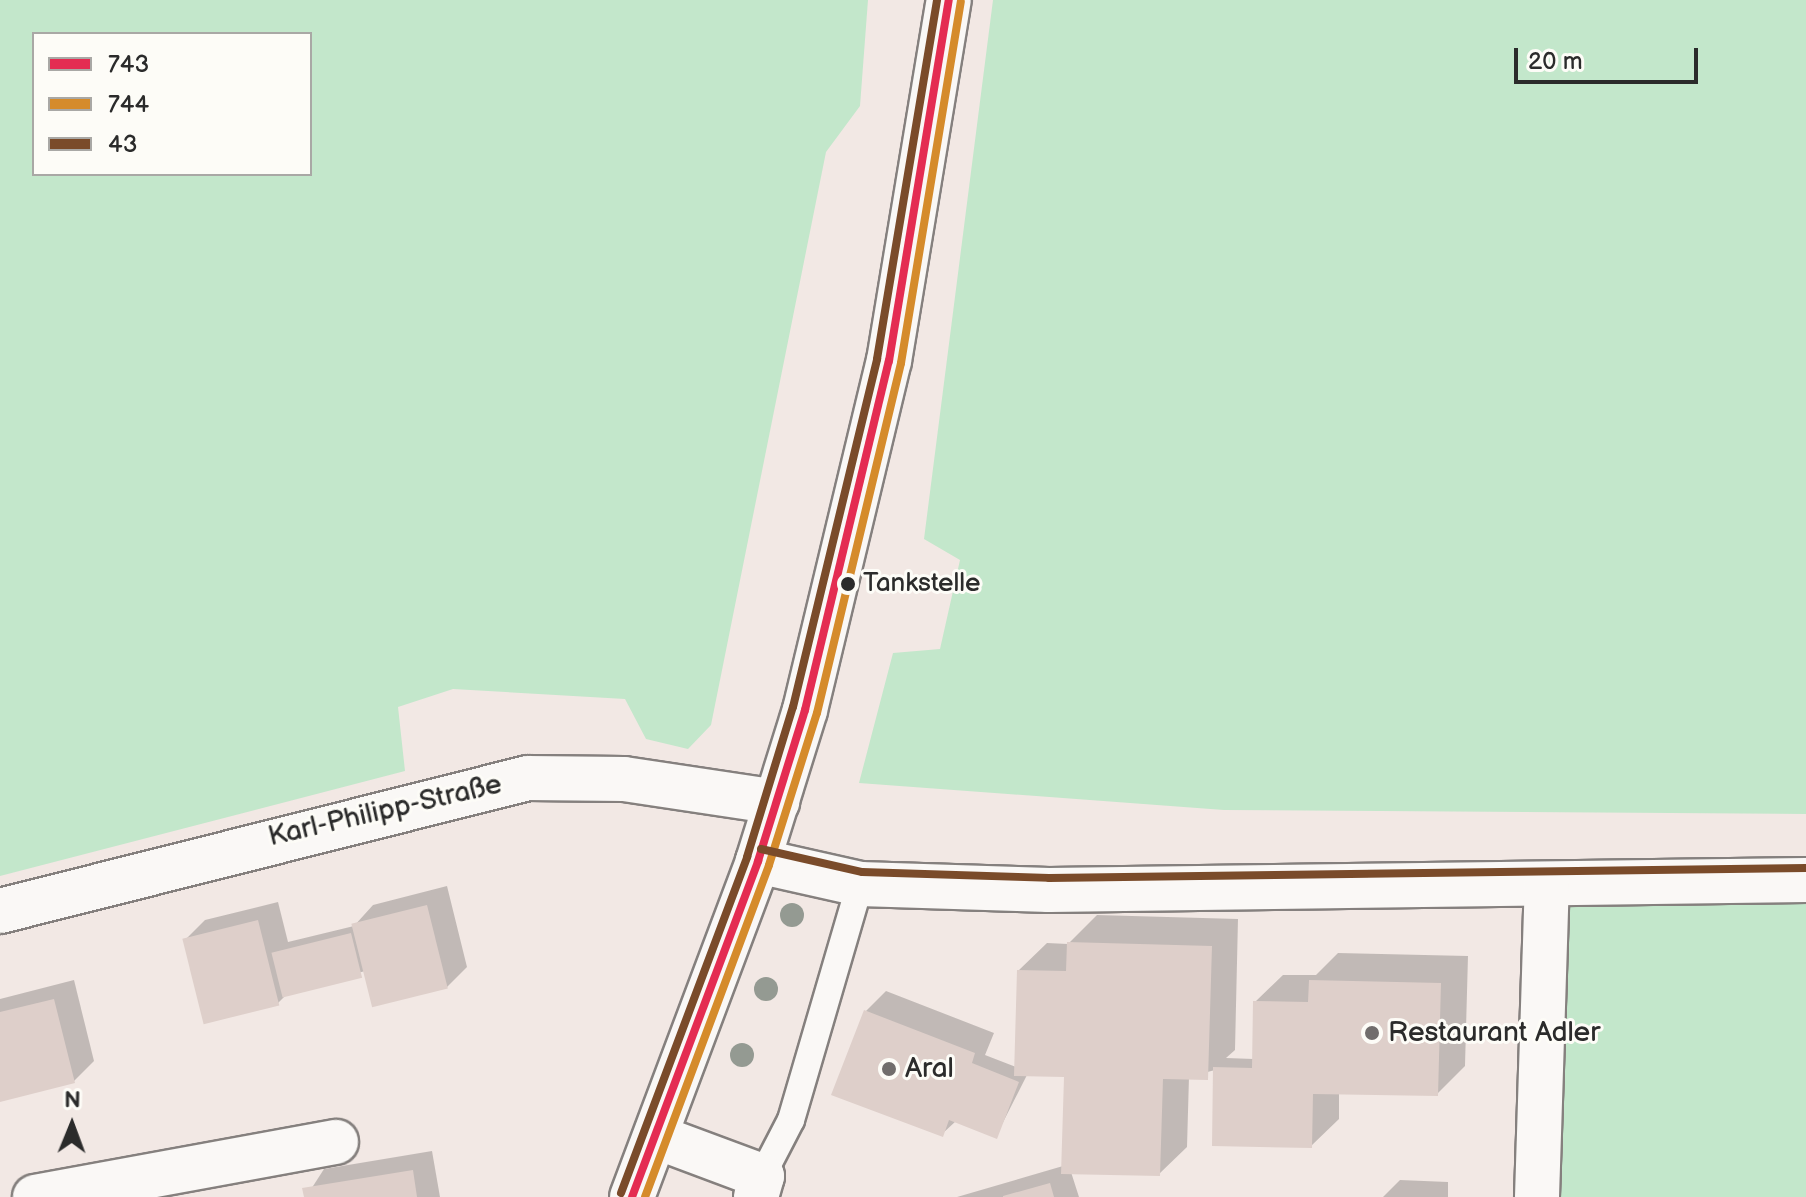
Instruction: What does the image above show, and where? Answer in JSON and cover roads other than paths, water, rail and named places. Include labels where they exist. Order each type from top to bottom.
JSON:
[{"type":"street","points":[[632,1197],[657,1137],[777,802],[889,361],[932,138],[949,0]]},
{"type":"street","name":"Karl-Philipp-Straße","points":[[0,911],[528,778],[624,779],[777,802]]},
{"type":"street","points":[[758,861],[860,884],[1049,890],[1806,880]]},
{"type":"street","points":[[1537,1197],[1547,884]]},
{"type":"street","points":[[657,1137],[759,1186]]},
{"type":"street","points":[[35,1197],[336,1142]]},
{"type":"lane","points":[[759,1186],[791,1120],[860,884]]},
{"type":"place","name":"Tankstelle","points":[[848,584]]},
{"type":"place","name":"Restaurant Adler","points":[[1372,1033]]},
{"type":"place","name":"Aral","points":[[889,1069]]}]
